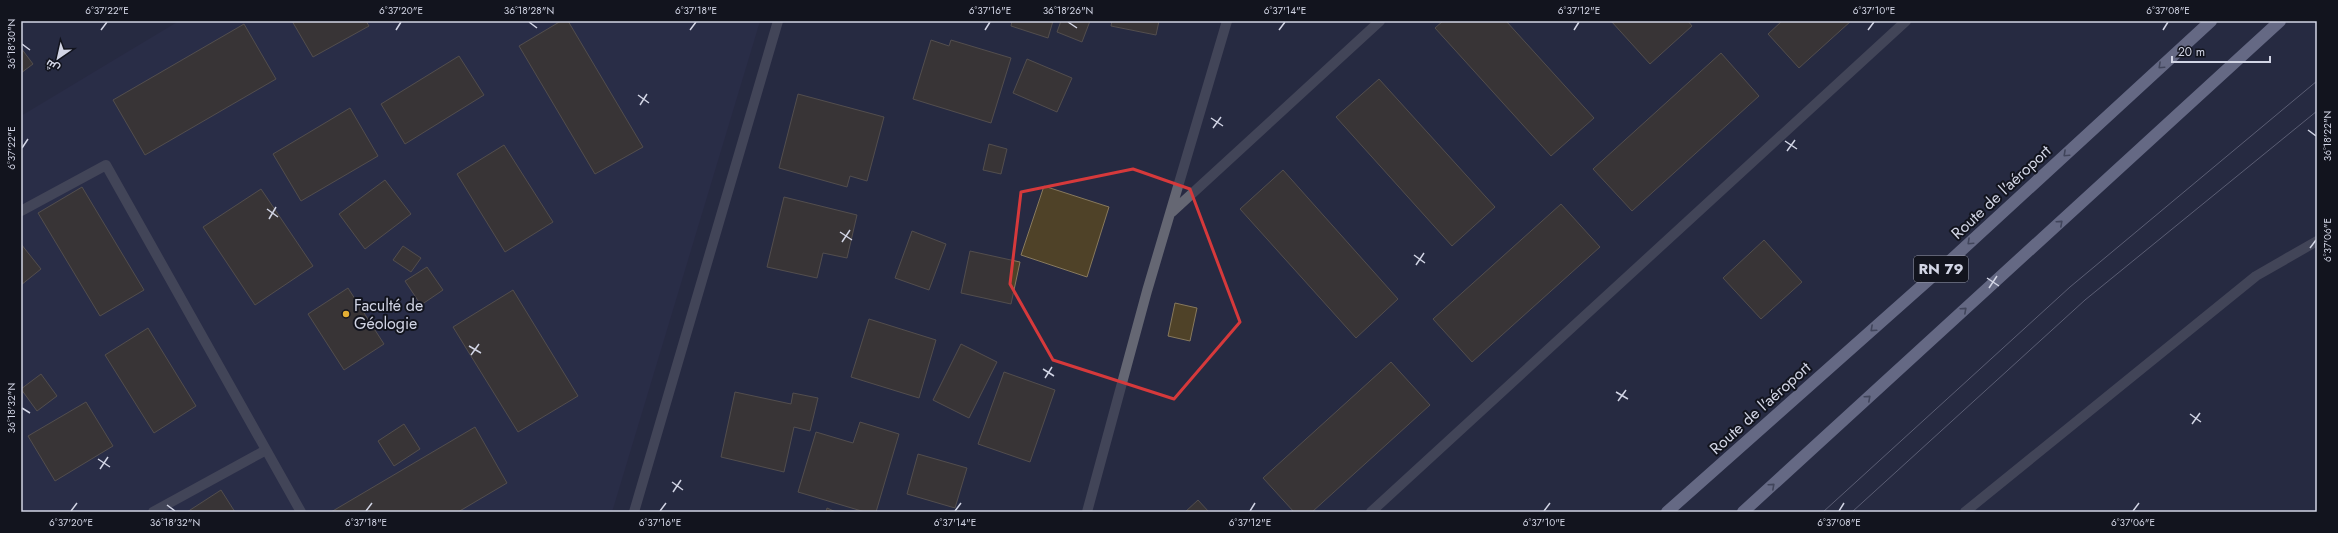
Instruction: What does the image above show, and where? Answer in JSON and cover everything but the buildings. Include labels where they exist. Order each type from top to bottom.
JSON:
[{"type":"highway","name":"Route de l'aéroport","points":[[1667,512],[1952,259],[2211,21]]},
{"type":"highway","name":"RN 79","points":[[1743,512],[2280,21]]},
{"type":"street","points":[[634,512],[778,21]]},
{"type":"street","points":[[1087,512],[1171,212],[1227,21]]},
{"type":"street","points":[[1171,212],[1380,21]]},
{"type":"street","points":[[1371,512],[1906,21]]},
{"type":"street","points":[[21,211],[106,165],[302,512]]},
{"type":"street","points":[[1965,512],[2256,276],[2317,241]]},
{"type":"street","points":[[153,512],[266,450]]},
{"type":"highlighted area","points":[[1133,169],[1190,189],[1240,322],[1174,399],[1053,360],[1010,284],[1021,192]]},
{"type":"shaded area","name":"Faculté de Géologie","points":[[179,21],[760,21],[612,512],[21,512],[21,116]]},
{"type":"tram line","points":[[1823,512],[2070,287],[2317,81]]},
{"type":"tram line","points":[[1852,512],[2085,300],[2317,111]]},
{"type":"place","name":"Faculté de Géologie","points":[[346,314]]}]
